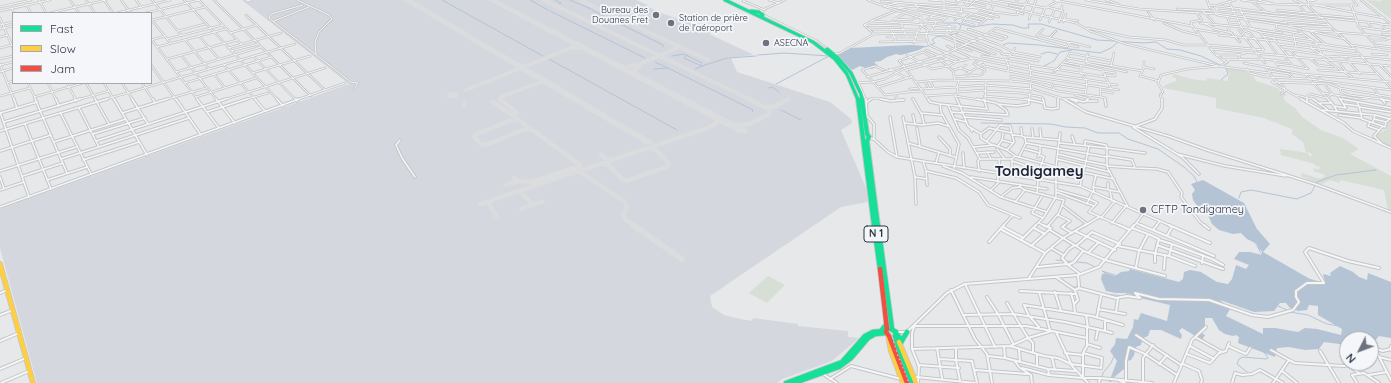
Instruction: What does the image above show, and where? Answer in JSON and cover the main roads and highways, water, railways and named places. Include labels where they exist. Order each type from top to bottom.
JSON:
[{"type":"main road","name":"N 1","points":[[725,0],[742,8],[758,13],[801,33],[825,48],[845,66],[858,84],[867,134],[869,137],[867,141],[892,329]]},
{"type":"main road","name":"N 1","points":[[758,13],[810,40],[828,53],[842,66],[852,82],[857,94],[887,324],[887,335]]},
{"type":"main road","points":[[863,137],[869,137]]},
{"type":"main road","points":[[0,264],[1,274],[13,310],[32,383]]},
{"type":"main road","points":[[881,331],[887,324]]},
{"type":"main road","points":[[887,335],[892,329],[896,334],[917,383]]},
{"type":"main road","points":[[794,383],[842,362],[865,336],[872,332],[881,331],[887,335],[907,383]]},
{"type":"main road","points":[[900,344],[907,332]]},
{"type":"main road","points":[[786,383],[839,367],[848,361],[865,341],[874,334],[896,334]]},
{"type":"main road","points":[[896,334],[900,353],[912,383]]},
{"type":"main road","points":[[887,335],[902,381]]},
{"type":"water","points":[[911,45],[926,46],[919,50],[901,55],[896,54],[881,61],[874,62],[878,66],[872,69],[860,66],[852,70],[835,54],[850,48]]},
{"type":"water","points":[[1203,180],[1244,203],[1257,229],[1270,244],[1263,252],[1310,279],[1325,283],[1323,274],[1331,276],[1330,273],[1340,266],[1367,280],[1368,273],[1391,282],[1391,338],[1379,336],[1379,331],[1342,331],[1342,329],[1318,315],[1318,306],[1309,305],[1307,310],[1298,311],[1290,308],[1286,303],[1280,303],[1274,311],[1254,312],[1220,300],[1230,309],[1226,316],[1263,334],[1263,328],[1275,328],[1298,332],[1305,328],[1317,329],[1339,334],[1339,344],[1324,342],[1319,349],[1305,350],[1289,347],[1277,348],[1275,357],[1238,343],[1239,337],[1236,335],[1233,336],[1225,334],[1219,330],[1212,318],[1205,318],[1205,325],[1200,332],[1205,335],[1202,340],[1182,328],[1179,331],[1182,335],[1181,339],[1161,330],[1150,330],[1148,336],[1143,338],[1141,345],[1136,347],[1134,355],[1131,360],[1127,361],[1124,369],[1112,379],[1111,382],[1109,382],[1117,361],[1110,351],[1115,344],[1116,338],[1127,339],[1133,327],[1134,319],[1138,320],[1141,313],[1167,321],[1170,305],[1140,298],[1127,293],[1106,291],[1101,279],[1102,274],[1106,273],[1115,276],[1121,272],[1129,271],[1130,269],[1179,282],[1183,279],[1184,272],[1190,270],[1201,272],[1217,282],[1228,284],[1232,279],[1236,265],[1246,269],[1249,265],[1234,259],[1239,252],[1250,252],[1262,255],[1262,251],[1259,249],[1257,244],[1247,239],[1241,233],[1233,234],[1219,230],[1212,224],[1207,213],[1198,207],[1193,200],[1192,194],[1195,190],[1191,184]]},
{"type":"waterway","points":[[442,0],[543,56]]},
{"type":"waterway","points":[[530,0],[548,10]]},
{"type":"waterway","points":[[555,0],[561,3],[559,4]]},
{"type":"waterway","points":[[570,0],[591,9]]},
{"type":"waterway","points":[[592,10],[663,45],[663,47]]},
{"type":"waterway","points":[[550,11],[645,58]]},
{"type":"waterway","points":[[943,23],[957,23],[973,27],[992,24],[1013,25],[1022,28],[1029,28],[1028,24],[1041,24],[1097,40],[1144,43],[1156,42],[1167,49],[1180,50],[1201,56],[1226,68],[1228,74],[1221,80]]},
{"type":"waterway","points":[[949,35],[958,33],[961,26],[959,24]]},
{"type":"waterway","points":[[925,47],[935,43],[932,40],[936,37],[946,35]]},
{"type":"waterway","points":[[1003,45],[1008,43],[1039,45],[1100,53],[1111,48],[1118,42]]},
{"type":"waterway","points":[[1044,66],[1054,61],[1060,52],[1072,50]]},
{"type":"waterway","points":[[1041,54],[1048,52],[1057,54]]},
{"type":"waterway","points":[[758,55],[784,53],[829,56],[776,84]]},
{"type":"waterway","points":[[672,56],[684,54],[687,55]]},
{"type":"waterway","points":[[687,55],[702,63]]},
{"type":"waterway","points":[[687,55],[684,58],[702,66]]},
{"type":"waterway","points":[[729,58],[756,56]]},
{"type":"waterway","points":[[702,66],[727,58]]},
{"type":"waterway","points":[[549,59],[677,130]]},
{"type":"waterway","points":[[655,62],[668,68]]},
{"type":"waterway","points":[[695,69],[702,66]]},
{"type":"waterway","points":[[654,69],[668,68]]},
{"type":"waterway","points":[[668,68],[753,110],[752,112]]},
{"type":"waterway","points":[[769,88],[772,87],[779,92]]},
{"type":"waterway","points":[[781,110],[801,120]]},
{"type":"waterway","points":[[981,123],[1051,124],[1066,127],[1085,128],[1098,133],[1119,133],[1128,139],[1158,149],[1184,167],[1194,176],[1197,182]]},
{"type":"waterway","points":[[1239,198],[1241,192],[1251,190],[1297,199],[1311,193],[1317,182],[1336,175],[1376,170]]},
{"type":"waterway","points":[[1255,242],[1262,255]]},
{"type":"waterway","points":[[1056,260],[1087,263],[1095,267]]},
{"type":"waterway","points":[[1106,273],[1102,271],[1118,276]]},
{"type":"waterway","points":[[1073,287],[1078,287]]},
{"type":"waterway","points":[[1104,294],[1124,296],[1128,293]]},
{"type":"waterway","points":[[1278,306],[1287,310]]},
{"type":"waterway","points":[[1290,312],[1308,315],[1327,324],[1339,326]]},
{"type":"waterway","points":[[1247,372],[1237,364],[1239,359],[1243,357],[1266,359],[1268,358],[1264,352]]},
{"type":"waterway","points":[[1100,383],[1103,373],[1111,363],[1114,356]]},
{"type":"railway","points":[[891,333],[898,356],[909,383]]},
{"type":"place","name":"Bureau des Douanes Fret","points":[[656,15]]},
{"type":"place","name":"Station de prière de l'aéroport","points":[[671,23]]},
{"type":"place","name":"ASECNA","points":[[766,43]]},
{"type":"place","name":"CFTP Tondigamey","points":[[1143,210]]},
{"type":"district","name":"Tondigamey","points":[[1039,171]]}]
